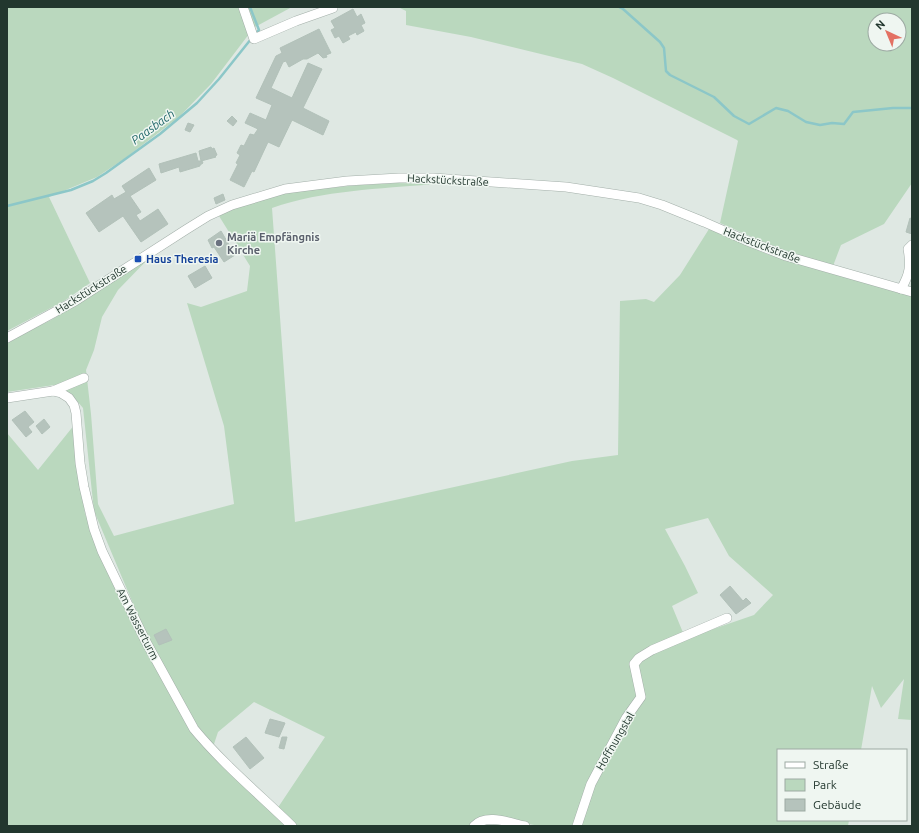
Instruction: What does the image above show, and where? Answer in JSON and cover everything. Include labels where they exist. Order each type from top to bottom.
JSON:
[{"type":"street","points":[[243,7],[254,39],[296,21],[333,8]]},
{"type":"street","name":"Hackstückstraße","points":[[7,338],[75,301],[187,228],[232,205],[285,189],[347,181],[399,178],[433,178],[566,187],[639,198],[662,205],[786,256],[912,292]]},
{"type":"street","points":[[901,289],[908,278],[910,260],[908,248],[912,245]]},
{"type":"street","points":[[7,398],[53,391],[84,378]]},
{"type":"street","name":"Am Wasserturm","points":[[53,391],[65,396],[74,405],[80,463],[90,519],[102,551],[145,640],[194,729],[238,775],[292,826]]},
{"type":"street","name":"Hoffnungstal","points":[[577,826],[591,784],[626,718],[641,697],[634,664],[639,658],[652,650],[727,618]]},
{"type":"street","points":[[474,826],[478,821],[490,819],[525,826]]},
{"type":"green space","points":[[7,7],[246,7],[249,34],[211,84],[179,117],[124,159],[97,177],[49,197],[90,283],[64,301],[7,331]]},
{"type":"green space","points":[[246,7],[292,7],[253,28]]},
{"type":"green space","points":[[398,7],[912,7],[912,183],[884,224],[841,245],[833,266],[777,248],[720,223],[737,140],[582,64],[471,37],[406,25],[406,11]]},
{"type":"green space","points":[[397,183],[434,184],[352,191],[312,197],[272,208],[295,522],[572,461],[618,455],[620,301],[646,299],[654,302],[680,275],[709,229],[767,254],[829,273],[912,295],[912,720],[898,719],[904,679],[881,708],[872,686],[861,749],[777,749],[777,821],[849,821],[848,826],[580,826],[593,784],[627,719],[643,698],[636,666],[640,661],[693,636],[754,615],[773,595],[729,556],[708,518],[665,529],[698,593],[672,606],[684,635],[639,655],[631,663],[640,697],[625,715],[613,735],[589,783],[580,815],[574,826],[540,826],[487,817],[478,820],[472,826],[295,826],[277,809],[325,737],[254,702],[218,732],[213,747],[194,723],[145,632],[94,511],[83,408],[72,395],[54,385],[7,392],[7,342],[51,320],[83,301],[150,257],[118,290],[102,317],[94,350],[86,370],[98,504],[114,536],[234,504],[224,426],[187,303],[201,307],[247,291],[250,266],[219,216],[233,208],[253,200],[287,192]]},
{"type":"green space","points":[[75,424],[85,514],[130,620],[186,724],[286,826],[7,826],[7,433],[38,470]]},
{"type":"building","points":[[353,9],[357,17],[361,14],[365,23],[361,25],[364,31],[357,35],[356,32],[348,36],[350,39],[343,43],[339,36],[335,38],[331,30],[335,28],[331,21]]},
{"type":"building","points":[[319,29],[331,53],[326,55],[327,57],[323,58],[318,53],[289,67],[286,61],[283,62],[271,88],[292,98],[308,63],[322,69],[303,108],[329,121],[323,135],[292,120],[279,147],[268,142],[254,172],[252,171],[244,187],[230,180],[238,164],[236,163],[240,155],[237,153],[241,145],[244,146],[250,134],[254,135],[258,129],[245,123],[250,113],[266,120],[272,105],[256,98],[276,56],[282,53],[280,48]]},
{"type":"building","points":[[232,116],[237,121],[233,126],[227,121]]},
{"type":"building","points":[[188,123],[194,125],[190,132],[185,130]]},
{"type":"building","points":[[211,147],[212,149],[214,148],[217,155],[215,156],[216,157],[201,161],[199,151]]},
{"type":"building","points":[[196,153],[198,161],[202,161],[203,163],[200,166],[180,172],[179,167],[161,173],[159,164]]},
{"type":"building","points":[[149,168],[156,180],[130,196],[141,212],[136,215],[140,221],[158,209],[168,224],[141,242],[123,216],[99,232],[86,213],[112,195],[114,199],[126,192],[122,186]]},
{"type":"building","points":[[223,194],[225,200],[216,204],[214,198]]},
{"type":"building","points":[[910,218],[912,219],[912,234],[906,232]]},
{"type":"building","name":"Mariä Empfängnis Kirche","points":[[221,231],[235,255],[224,262],[214,247],[212,248],[208,240]]},
{"type":"building","points":[[205,266],[212,278],[195,288],[188,276]]},
{"type":"building","points":[[25,411],[34,422],[28,427],[32,432],[26,437],[12,420]]},
{"type":"building","points":[[44,419],[50,427],[42,434],[36,426]]},
{"type":"building","points":[[730,586],[743,601],[746,598],[751,603],[736,614],[720,595]]},
{"type":"building","points":[[166,629],[172,640],[159,645],[154,635]]},
{"type":"building","points":[[270,719],[285,723],[279,737],[265,733]]},
{"type":"building","points":[[246,737],[264,758],[250,769],[233,747]]},
{"type":"building","points":[[282,737],[287,737],[284,749],[279,748]]},
{"type":"waterway","name":"Paasbach","points":[[250,7],[259,30],[254,35]]},
{"type":"waterway","name":"Paasbach","points":[[619,7],[660,42],[664,48],[666,71],[670,75],[714,97],[734,116],[749,124],[776,108],[788,111],[806,122],[820,125],[832,123],[844,124],[853,112],[893,108],[912,108]]},
{"type":"waterway","name":"Paasbach","points":[[7,206],[71,190],[93,181],[106,173],[160,134],[197,103],[219,79],[251,39]]},
{"type":"place","name":"Mariä Empfängnis Kirche","points":[[219,243]]},
{"type":"place","name":"Haus Theresia","points":[[138,259]]}]
